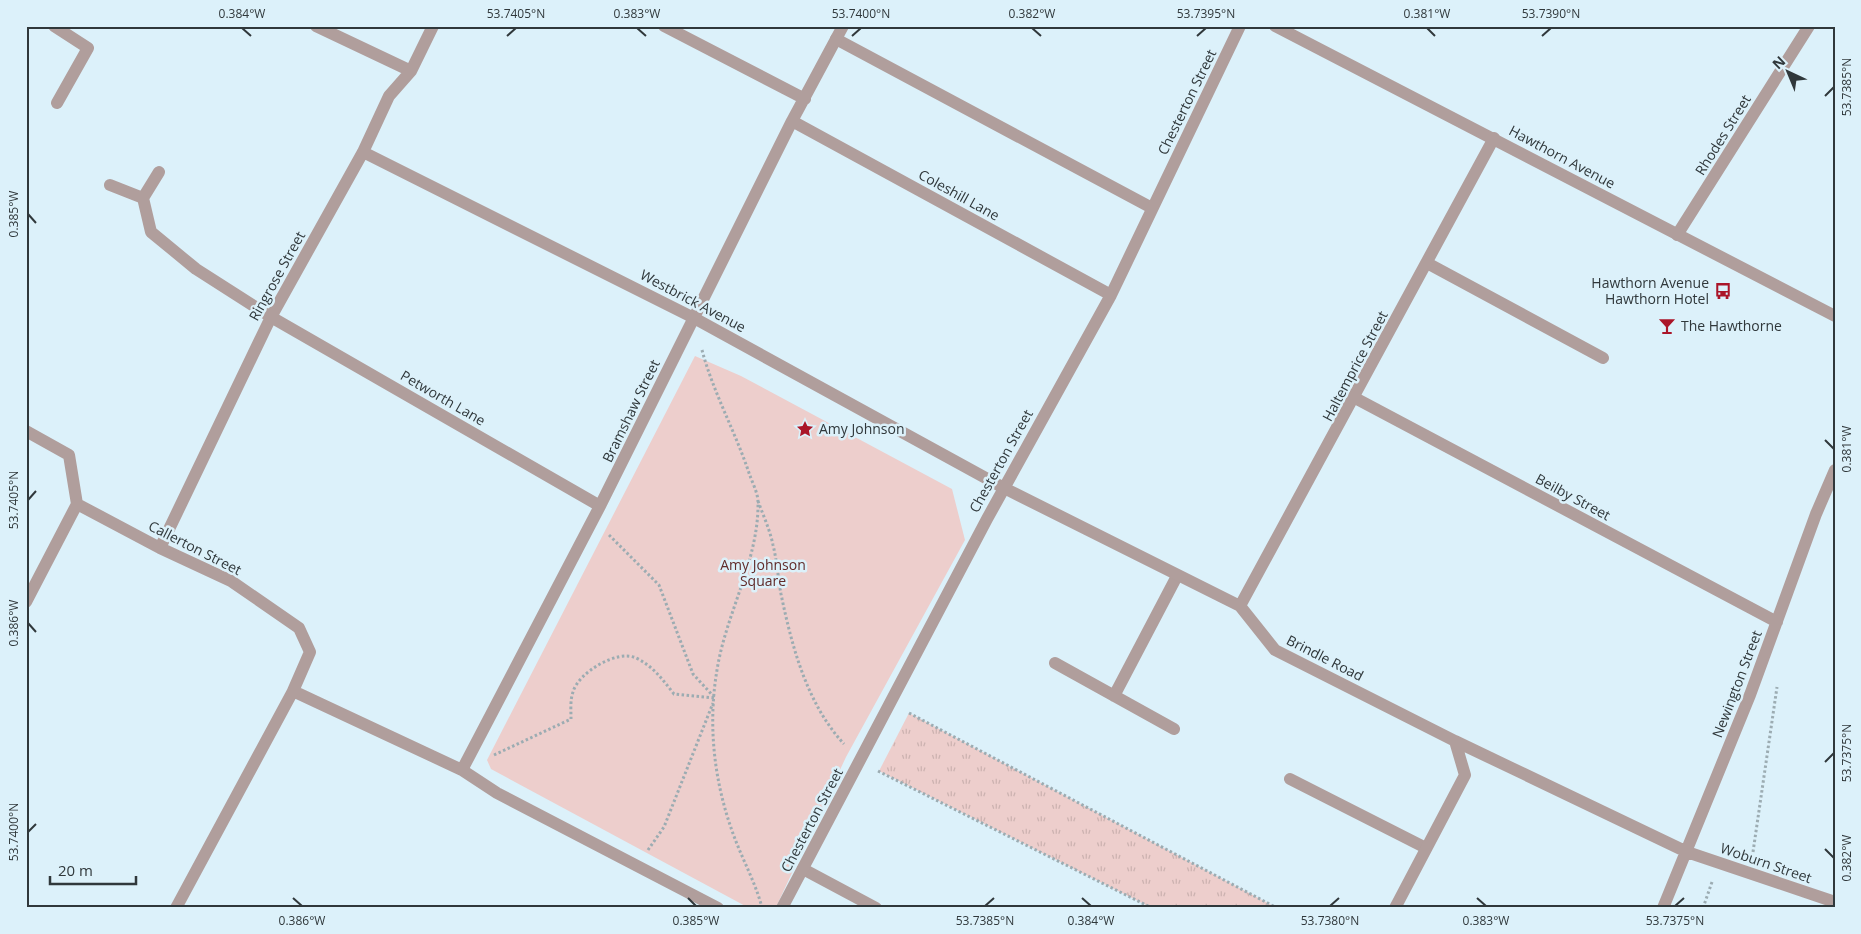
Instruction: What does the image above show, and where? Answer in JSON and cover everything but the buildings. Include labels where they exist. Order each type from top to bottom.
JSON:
[{"type":"street","points":[[54,26],[88,48],[57,103]]},
{"type":"street","points":[[316,26],[411,71]]},
{"type":"street","name":"Ringrose Street","points":[[160,548],[270,317],[362,152],[389,96],[411,71],[433,26]]},
{"type":"street","points":[[664,26],[805,99]]},
{"type":"street","name":"Bramshaw Street","points":[[462,770],[600,506],[792,121],[843,26]]},
{"type":"street","name":"Chesterton Street","points":[[782,908],[1004,488],[1111,295],[1240,26]]},
{"type":"street","name":"Hawthorn Avenue","points":[[1275,26],[1835,316]]},
{"type":"street","name":"Rhodes Street","points":[[1677,235],[1810,26]]},
{"type":"street","points":[[836,39],[1152,208]]},
{"type":"street","name":"Coleshill Lane","points":[[792,121],[1111,295]]},
{"type":"street","name":"Haltemprice Street","points":[[1240,606],[1494,138]]},
{"type":"street","name":"Westbrick Avenue","points":[[362,152],[694,318],[1004,488]]},
{"type":"street","points":[[110,185],[143,198],[159,172]]},
{"type":"street","name":"Petworth Lane","points":[[143,198],[151,232],[196,269],[270,317],[600,506]]},
{"type":"street","points":[[1427,263],[1603,358]]},
{"type":"street","name":"Beilby Street","points":[[1354,398],[1777,622]]},
{"type":"street","points":[[26,432],[69,454],[77,504],[26,602]]},
{"type":"street","name":"Newington Street","points":[[1663,908],[1760,669],[1816,514],[1835,470]]},
{"type":"street","name":"Brindle Road","points":[[1004,488],[1240,606],[1275,650],[1455,741],[1687,852]]},
{"type":"street","name":"Callerton Street","points":[[77,504],[160,548],[231,581],[299,628],[310,652],[293,691]]},
{"type":"street","points":[[1114,696],[1177,576]]},
{"type":"street","points":[[1056,664],[1174,729]]},
{"type":"street","points":[[176,908],[293,691],[462,770],[497,793],[718,908]]},
{"type":"street","points":[[1394,908],[1465,775],[1455,741]]},
{"type":"street","points":[[1290,779],[1426,848]]},
{"type":"street","name":"Woburn Street","points":[[1687,852],[1835,902]]},
{"type":"street","points":[[803,869],[876,908]]},
{"type":"path","points":[[694,318],[710,380],[738,437],[773,544],[788,627],[802,672],[834,733],[859,761],[1152,908]]},
{"type":"path","points":[[758,500],[751,555],[728,620],[716,670],[712,734],[718,787],[737,844],[756,887],[762,908]]},
{"type":"path","points":[[600,506],[604,529],[659,585],[693,674],[715,698]]},
{"type":"path","points":[[462,770],[571,719],[573,691],[586,672],[609,660],[633,656],[653,668],[674,694],[715,698]]},
{"type":"path","points":[[1752,875],[1754,839],[1778,685],[1760,669]]},
{"type":"path","points":[[636,866],[664,827],[715,698]]},
{"type":"path","points":[[890,703],[1277,908]]},
{"type":"path","points":[[1718,863],[1704,907],[1749,908]]},
{"type":"green space","name":"Amy Johnson Square","points":[[695,356],[741,376],[952,489],[965,540],[846,757],[777,905],[768,908],[749,908],[491,769],[487,760]]},
{"type":"green space","points":[[909,713],[1277,908],[1152,908],[879,771]]},
{"type":"place","name":"Hawthorn Avenue Hawthorn Hotel","points":[[1723,291]]},
{"type":"place","name":"The Hawthorne","points":[[1667,326]]},
{"type":"place","name":"Amy Johnson","points":[[805,429]]}]
